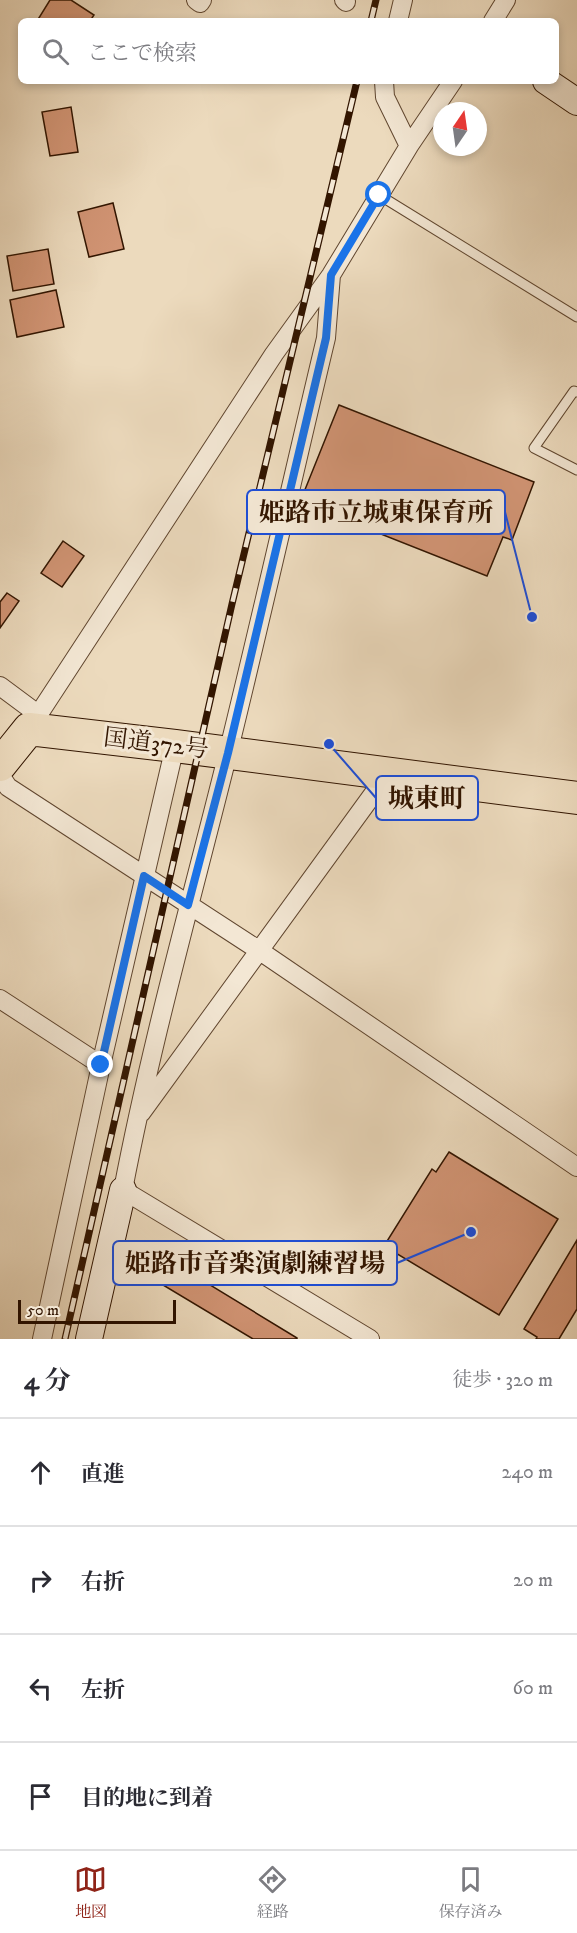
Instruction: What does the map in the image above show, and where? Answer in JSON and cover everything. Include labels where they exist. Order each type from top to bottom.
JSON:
[{"type":"highway","name":"国道372号","points":[[34,722],[175,746],[577,798]]},
{"type":"highway","points":[[0,765],[34,722]]},
{"type":"street","points":[[196,0],[200,3],[202,0]]},
{"type":"street","points":[[399,18],[403,0]]},
{"type":"street","points":[[495,18],[506,0]]},
{"type":"street","points":[[384,84],[385,97],[409,146]]},
{"type":"street","points":[[0,686],[34,722],[274,354],[331,275],[409,146],[451,84]]},
{"type":"street","points":[[550,84],[577,102]]},
{"type":"street","points":[[89,1339],[137,1119],[188,905],[228,753],[326,338],[331,275]]},
{"type":"street","points":[[42,1339],[101,1065],[175,746]]},
{"type":"street","points":[[0,775],[8,787],[260,951],[577,1167]]},
{"type":"street","points":[[137,1119],[387,775]]},
{"type":"street","points":[[0,999],[101,1065]]},
{"type":"street","points":[[123,1190],[370,1339]]},
{"type":"lane","points":[[379,195],[577,317]]},
{"type":"lane","points":[[577,392],[574,391],[534,448],[577,470]]},
{"type":"building","points":[[50,0],[71,0],[94,15],[92,18],[39,18]]},
{"type":"building","points":[[71,107],[78,152],[50,156],[42,112]]},
{"type":"building","points":[[113,203],[124,249],[89,257],[78,212]]},
{"type":"building","points":[[48,249],[54,284],[13,291],[7,256]]},
{"type":"building","points":[[56,290],[64,327],[17,337],[10,300]]},
{"type":"building","points":[[339,405],[534,482],[512,540],[503,537],[487,576],[300,502]]},
{"type":"building","points":[[63,541],[84,556],[62,587],[41,573]]},
{"type":"building","points":[[7,593],[19,601],[0,628],[0,602]]},
{"type":"building","points":[[449,1152],[558,1219],[499,1315],[384,1246],[432,1169],[436,1172]]},
{"type":"building","points":[[577,1240],[577,1309],[559,1339],[536,1339],[537,1337],[524,1329]]},
{"type":"building","points":[[156,1252],[297,1339],[253,1339],[143,1273]]},
{"type":"railway","points":[[372,18],[376,0]]},
{"type":"railway","points":[[65,1339],[232,604],[356,84]]},
{"type":"place","name":"姫路市立城東保育所","points":[[532,617]]},
{"type":"place","name":"城東町","points":[[329,744]]},
{"type":"place","name":"姫路市音楽演劇練習場","points":[[471,1232]]},
{"type":"route","points":[[101,1065],[144,876],[188,905],[228,753],[326,338],[331,275],[379,195]]}]
